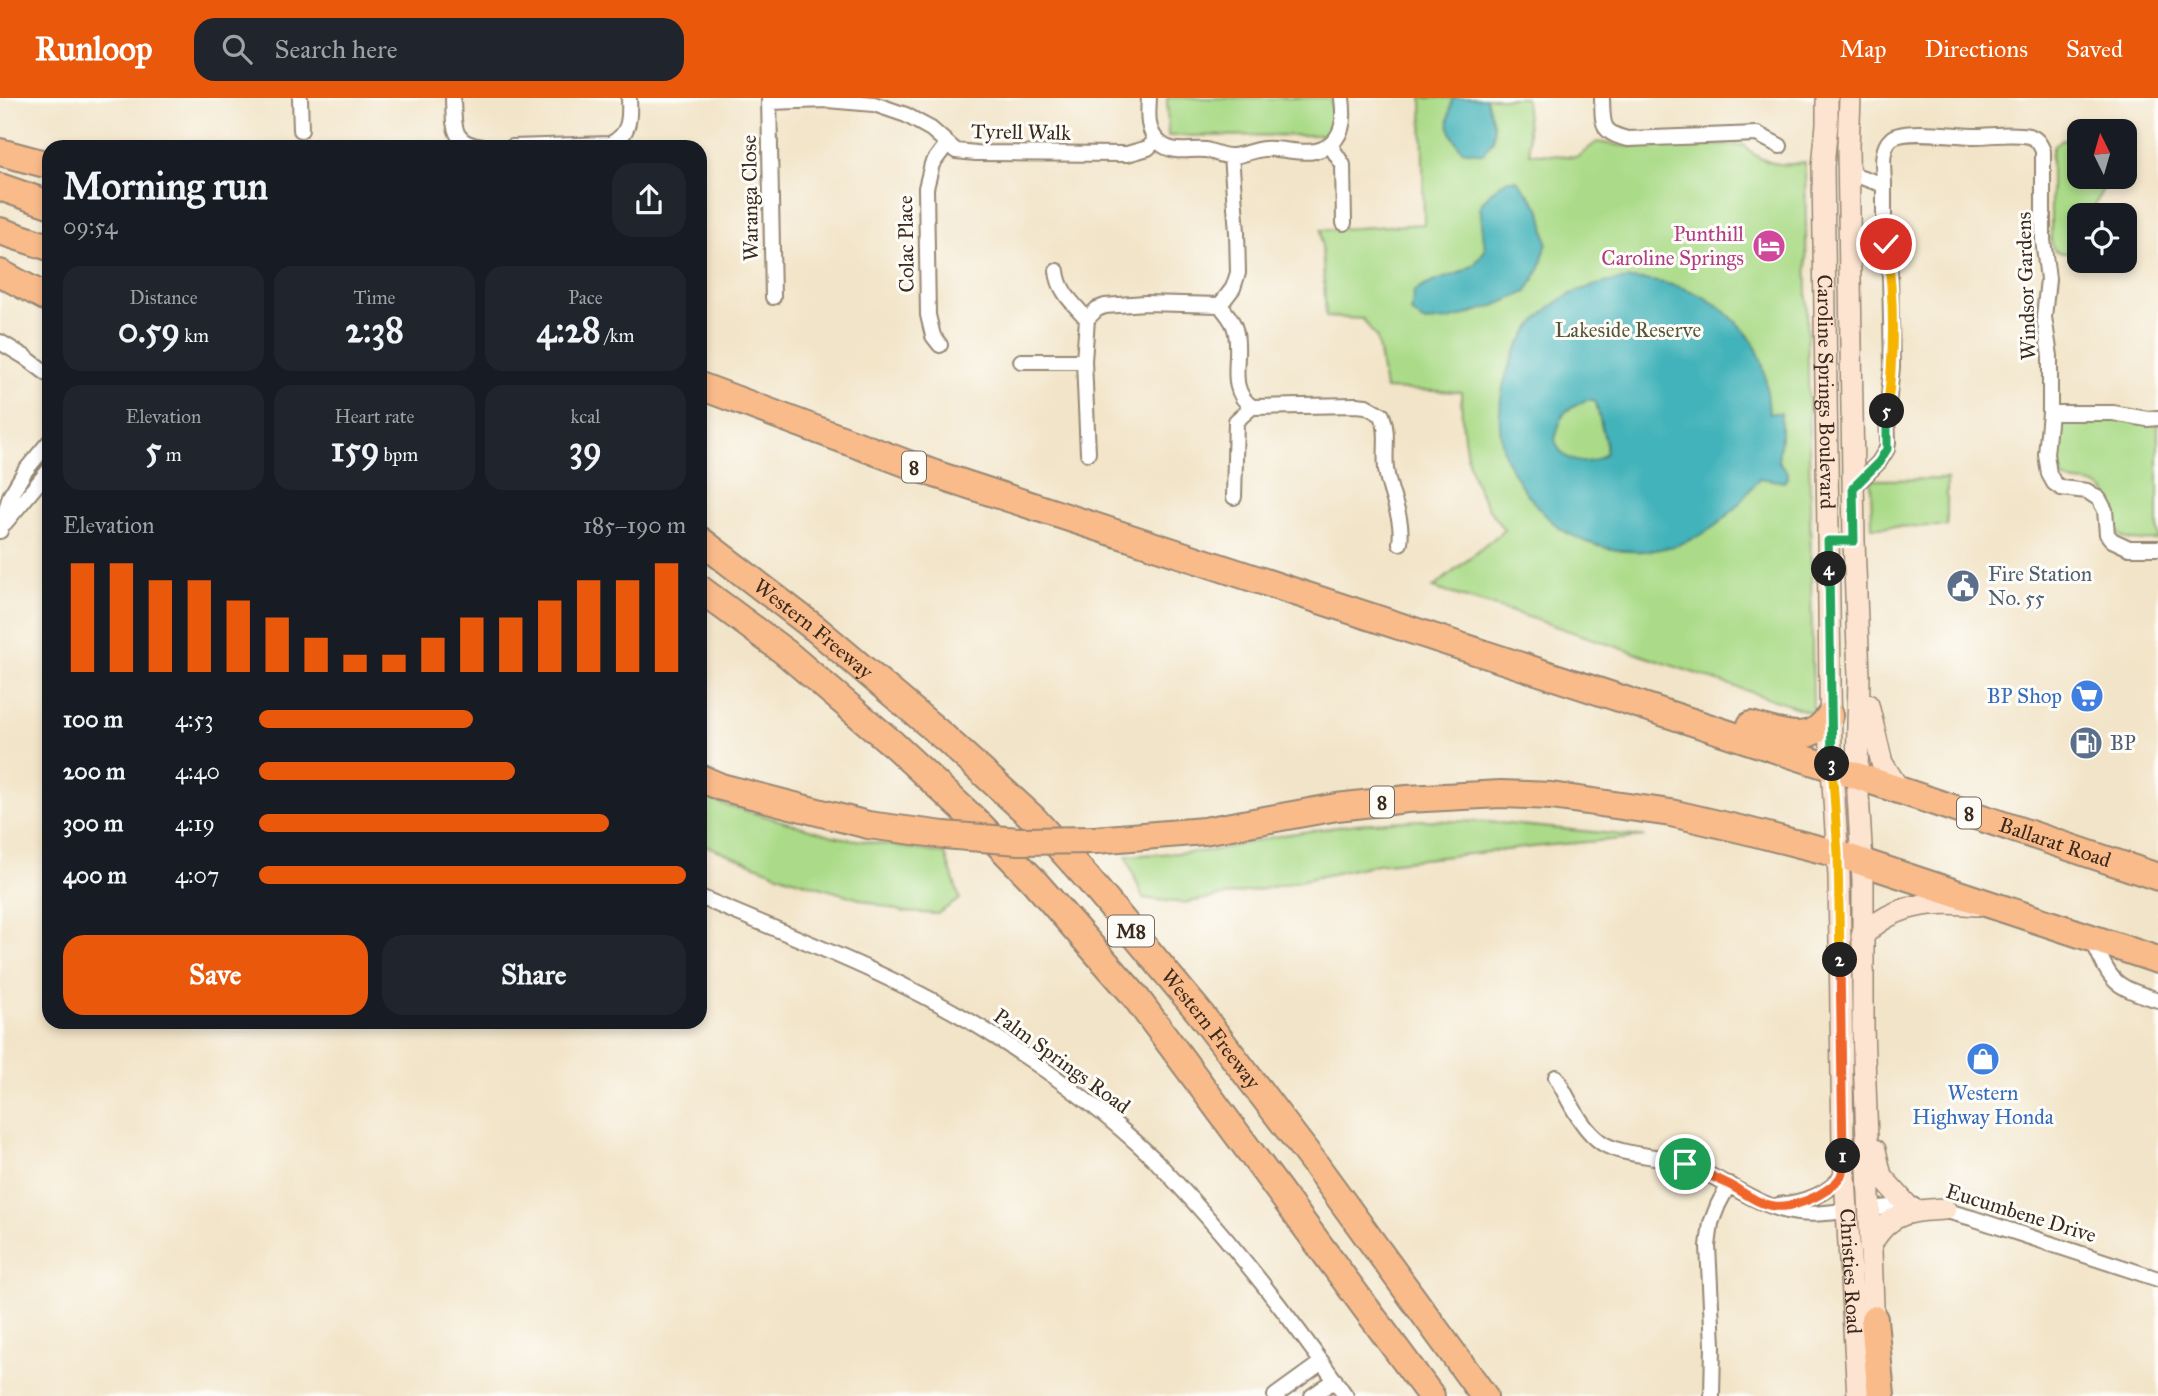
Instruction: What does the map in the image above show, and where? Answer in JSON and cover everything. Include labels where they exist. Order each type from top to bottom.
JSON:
[{"type":"highway","points":[[0,152],[42,163]]},
{"type":"highway","points":[[0,187],[42,202]]},
{"type":"highway","points":[[0,231],[42,245]]},
{"type":"highway","points":[[0,273],[42,295]]},
{"type":"highway","name":"8","points":[[707,389],[935,474],[1844,772]]},
{"type":"highway","name":"Western Freeway","points":[[707,545],[816,629],[945,738],[1033,818],[1088,879],[1199,1012],[1315,1164],[1484,1396]]},
{"type":"highway","name":"Western Freeway","points":[[707,594],[785,652],[892,744],[981,825],[1032,879],[1134,995],[1431,1396]]},
{"type":"highway","points":[[1578,687],[1674,704],[1776,732],[1798,735],[1812,734],[1820,729],[1830,715]]},
{"type":"highway","name":"Ballarat Road","points":[[1844,772],[2158,877]]},
{"type":"highway","name":"8","points":[[707,781],[868,825],[1019,841],[1095,841],[1204,831],[1407,799],[1501,794],[1551,796],[1671,813],[1744,830],[1850,859],[2158,960]]},
{"type":"highway","points":[[1874,1318],[1879,1396]]},
{"type":"main road","name":"Caroline Springs Boulevard","points":[[1827,98],[1828,124],[1824,167],[1830,715],[1844,772],[1850,859]]},
{"type":"main road","name":"Caroline Springs Boulevard","points":[[1844,772],[1859,676],[1853,488],[1850,98]]},
{"type":"main road","points":[[1825,317],[1851,316]]},
{"type":"main road","points":[[1828,541],[1854,541]]},
{"type":"main road","points":[[1859,676],[1882,763],[1900,791]]},
{"type":"main road","name":"Christies Road","points":[[1850,859],[1862,937],[1868,1209],[1874,1318]]},
{"type":"main road","name":"Christies Road","points":[[1850,859],[1844,1172],[1858,1396]]},
{"type":"main road","points":[[1862,937],[1873,924],[1883,918],[1917,906],[1962,904],[2002,909]]},
{"type":"main road","points":[[1865,1079],[1878,1168],[1906,1205]]},
{"type":"main road","points":[[1846,1212],[1868,1209]]},
{"type":"main road","points":[[1870,1247],[1884,1225],[1898,1216],[1910,1212],[1945,1209]]},
{"type":"street","points":[[300,98],[301,130]]},
{"type":"street","points":[[453,98],[455,131],[461,140]]},
{"type":"street","points":[[620,140],[629,124],[629,98]]},
{"type":"street","points":[[1149,98],[1150,130],[1156,140],[1169,149],[1205,150],[1231,156],[1265,149],[1315,151],[1330,145],[1342,126],[1342,98]]},
{"type":"street","points":[[1602,98],[1604,125],[1612,135],[1628,139],[1757,134],[1780,146]]},
{"type":"street","name":"Tyrell Walk","points":[[769,100],[827,100],[874,104],[920,123],[956,151],[1114,154],[1139,152],[1156,140]]},
{"type":"street","name":"Waranga Close","points":[[769,100],[773,297]]},
{"type":"street","name":"Windsor Gardens","points":[[1884,185],[1884,150],[1888,142],[1896,136],[2024,135],[2038,142],[2044,161],[2043,240],[2048,278],[2044,317],[2050,356],[2050,413],[2046,460],[2049,474],[2054,483],[2065,489],[2091,493],[2099,499],[2105,510],[2107,534],[2117,544],[2135,548],[2158,548]]},
{"type":"street","name":"Colac Place","points":[[940,345],[930,327],[928,315],[926,188],[932,164],[947,144]]},
{"type":"street","points":[[1330,145],[1343,165],[1344,223]]},
{"type":"street","points":[[1220,305],[1233,288],[1238,273],[1231,156]]},
{"type":"street","points":[[1849,173],[1884,185]]},
{"type":"street","name":"Caroline Springs Boulevard","points":[[1853,488],[1883,457],[1888,442],[1887,415],[1892,368],[1890,273],[1884,230],[1884,185]]},
{"type":"street","points":[[1057,271],[1058,281],[1065,295],[1087,319]]},
{"type":"street","points":[[1088,453],[1084,361],[1087,319],[1097,309],[1105,306],[1145,303],[1220,305]]},
{"type":"street","points":[[1220,305],[1235,327],[1237,389],[1252,407]]},
{"type":"street","points":[[0,342],[42,369]]},
{"type":"street","points":[[1021,361],[1084,361]]},
{"type":"street","points":[[1234,497],[1236,421],[1252,407],[1366,406],[1381,415],[1386,430],[1388,481],[1398,508],[1399,543]]},
{"type":"street","points":[[2050,413],[2113,413],[2147,419],[2158,418]]},
{"type":"street","points":[[0,531],[10,496],[42,450]]},
{"type":"street","points":[[0,531],[42,479]]},
{"type":"street","name":"Palm Springs Road","points":[[707,900],[930,1000],[983,1029],[1078,1094],[1154,1159],[1226,1238],[1260,1279],[1346,1396]]},
{"type":"street","points":[[2092,939],[2108,974],[2116,984],[2158,1000]]},
{"type":"street","points":[[1556,1077],[1583,1123],[1602,1143],[1613,1148],[1685,1164],[1756,1200],[1801,1214],[1846,1212]]},
{"type":"street","points":[[1774,1206],[1811,1198],[1836,1182],[1844,1172]]},
{"type":"street","points":[[1713,1396],[1708,1246],[1711,1223],[1729,1184]]},
{"type":"street","name":"Eucumbene Drive","points":[[1868,1209],[1906,1205],[1945,1209],[2158,1279]]},
{"type":"street","points":[[1275,1396],[1322,1362]]},
{"type":"street","points":[[1312,1396],[1335,1380]]},
{"type":"green space","points":[[1167,98],[1331,98],[1333,119],[1328,135],[1168,136]]},
{"type":"green space","name":"Lakeside Reserve","points":[[1422,98],[1525,98],[1530,153],[1577,157],[1597,142],[1623,146],[1744,145],[1764,160],[1779,164],[1805,162],[1813,713],[1510,611],[1433,588],[1504,530],[1482,497],[1469,465],[1463,431],[1461,392],[1385,389],[1377,339],[1363,319],[1326,317],[1321,230],[1424,224]]},
{"type":"green space","points":[[2067,140],[2067,189],[2103,189],[2096,203],[2067,203],[2067,252],[2062,253],[2054,250],[2051,240],[2051,156],[2054,145]]},
{"type":"green space","points":[[2069,419],[2116,419],[2158,423],[2158,540],[2123,538],[2115,527],[2109,498],[2105,492],[2095,485],[2070,481],[2060,475],[2055,462],[2055,437],[2060,425]]},
{"type":"green space","points":[[1947,479],[1947,526],[1872,527],[1871,480]]},
{"type":"green space","points":[[707,798],[837,837],[945,854],[960,899],[937,914],[903,912],[786,877],[707,846]]},
{"type":"green space","points":[[1421,820],[1488,822],[1645,837],[1377,864],[1183,903],[1143,898],[1126,856],[1211,851],[1283,835],[1356,824]]},
{"type":"water","points":[[1453,98],[1486,98],[1494,126],[1493,140],[1483,154],[1462,150],[1453,137],[1449,114]]},
{"type":"water","points":[[1507,180],[1517,180],[1541,210],[1547,242],[1540,268],[1527,292],[1449,320],[1425,322],[1411,312],[1414,291],[1474,265],[1485,250],[1480,205],[1493,190]]},
{"type":"water","points":[[1628,279],[1673,285],[1701,295],[1726,312],[1746,333],[1761,360],[1769,413],[1781,413],[1778,461],[1788,477],[1784,482],[1759,478],[1732,511],[1712,528],[1681,544],[1648,551],[1596,545],[1559,528],[1521,486],[1505,455],[1500,427],[1500,409],[1507,372],[1523,338],[1534,324],[1547,310],[1578,291]],"holes":[[[1593,400],[1596,403],[1606,453],[1592,461],[1577,461],[1564,454],[1555,440],[1564,414],[1572,407]]]},
{"type":"place","name":"Punthill Caroline Springs","points":[[1769,246]]},
{"type":"place","name":"Fire Station No. 55","points":[[1963,586]]},
{"type":"place","name":"BP Shop","points":[[2087,696]]},
{"type":"place","name":"BP","points":[[2086,743]]},
{"type":"place","name":"Western Highway Honda","points":[[1983,1059]]},
{"type":"route","points":[[1685,1164],[1756,1200],[1774,1206],[1797,1203],[1824,1192],[1841,1178],[1844,1172],[1839,876],[1831,753],[1828,541],[1854,541],[1853,488],[1879,462],[1887,449],[1892,368],[1890,273],[1886,244]]}]
